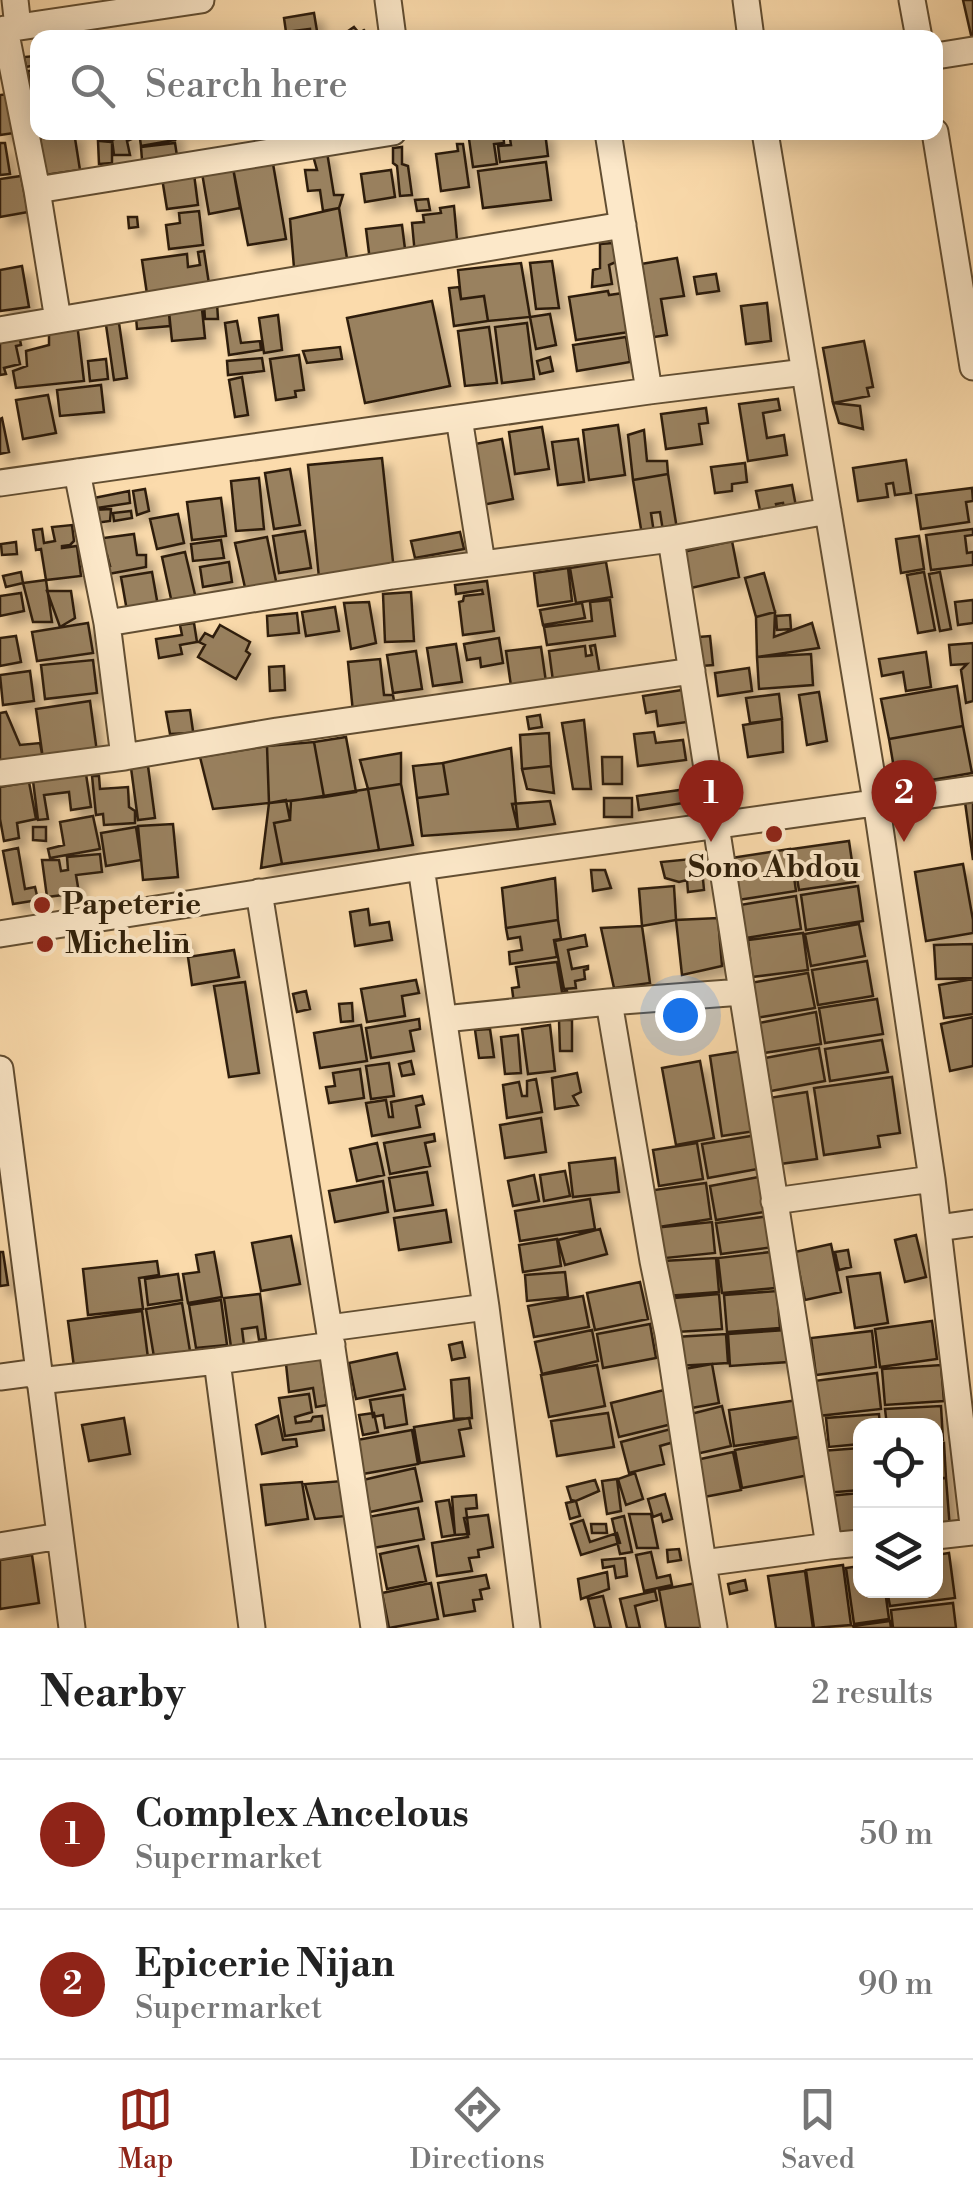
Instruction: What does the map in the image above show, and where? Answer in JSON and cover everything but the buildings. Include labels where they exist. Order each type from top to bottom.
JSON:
[{"type":"street","points":[[14,0],[8,28],[58,320]]},
{"type":"street","points":[[8,28],[140,4],[202,0]]},
{"type":"street","points":[[388,0],[392,30]]},
{"type":"street","points":[[746,0],[750,30]]},
{"type":"street","points":[[912,0],[918,30]]},
{"type":"street","points":[[943,55],[973,50]]},
{"type":"street","points":[[37,190],[344,140]]},
{"type":"street","points":[[609,140],[649,391]]},
{"type":"street","points":[[766,140],[876,801],[932,1179],[973,1529],[943,1535]]},
{"type":"street","points":[[936,140],[973,366]]},
{"type":"street","points":[[0,330],[623,226]]},
{"type":"street","points":[[0,483],[805,372]]},
{"type":"street","points":[[459,418],[482,563]]},
{"type":"street","points":[[78,472],[107,623],[124,757]]},
{"type":"street","points":[[107,623],[392,576],[671,539],[828,511]]},
{"type":"street","points":[[671,539],[829,1546]]},
{"type":"street","points":[[0,773],[692,671]]},
{"type":"street","points":[[0,934],[421,867],[973,789]]},
{"type":"street","points":[[421,867],[486,1307],[527,1628]]},
{"type":"street","points":[[259,892],[374,1628]]},
{"type":"street","points":[[444,1019],[742,992]]},
{"type":"street","points":[[608,1002],[668,1334],[714,1628]]},
{"type":"street","points":[[1,1085],[72,1628]]},
{"type":"street","points":[[774,1201],[932,1179]]},
{"type":"street","points":[[938,1228],[973,1223]]},
{"type":"street","points":[[0,1377],[217,1362],[486,1307]]},
{"type":"street","points":[[217,1362],[252,1628]]},
{"type":"street","points":[[0,1546],[60,1536]]},
{"type":"street","points":[[703,1563],[853,1544]]},
{"type":"place","name":"Sono Abdou","points":[[774,834]]},
{"type":"place","name":"Complex Ancelous","points":[[711,842]]},
{"type":"place","name":"Epicerie Nijan","points":[[904,842]]},
{"type":"place","name":"Papeterie","points":[[42,905]]},
{"type":"place","name":"Michelin","points":[[45,944]]}]
